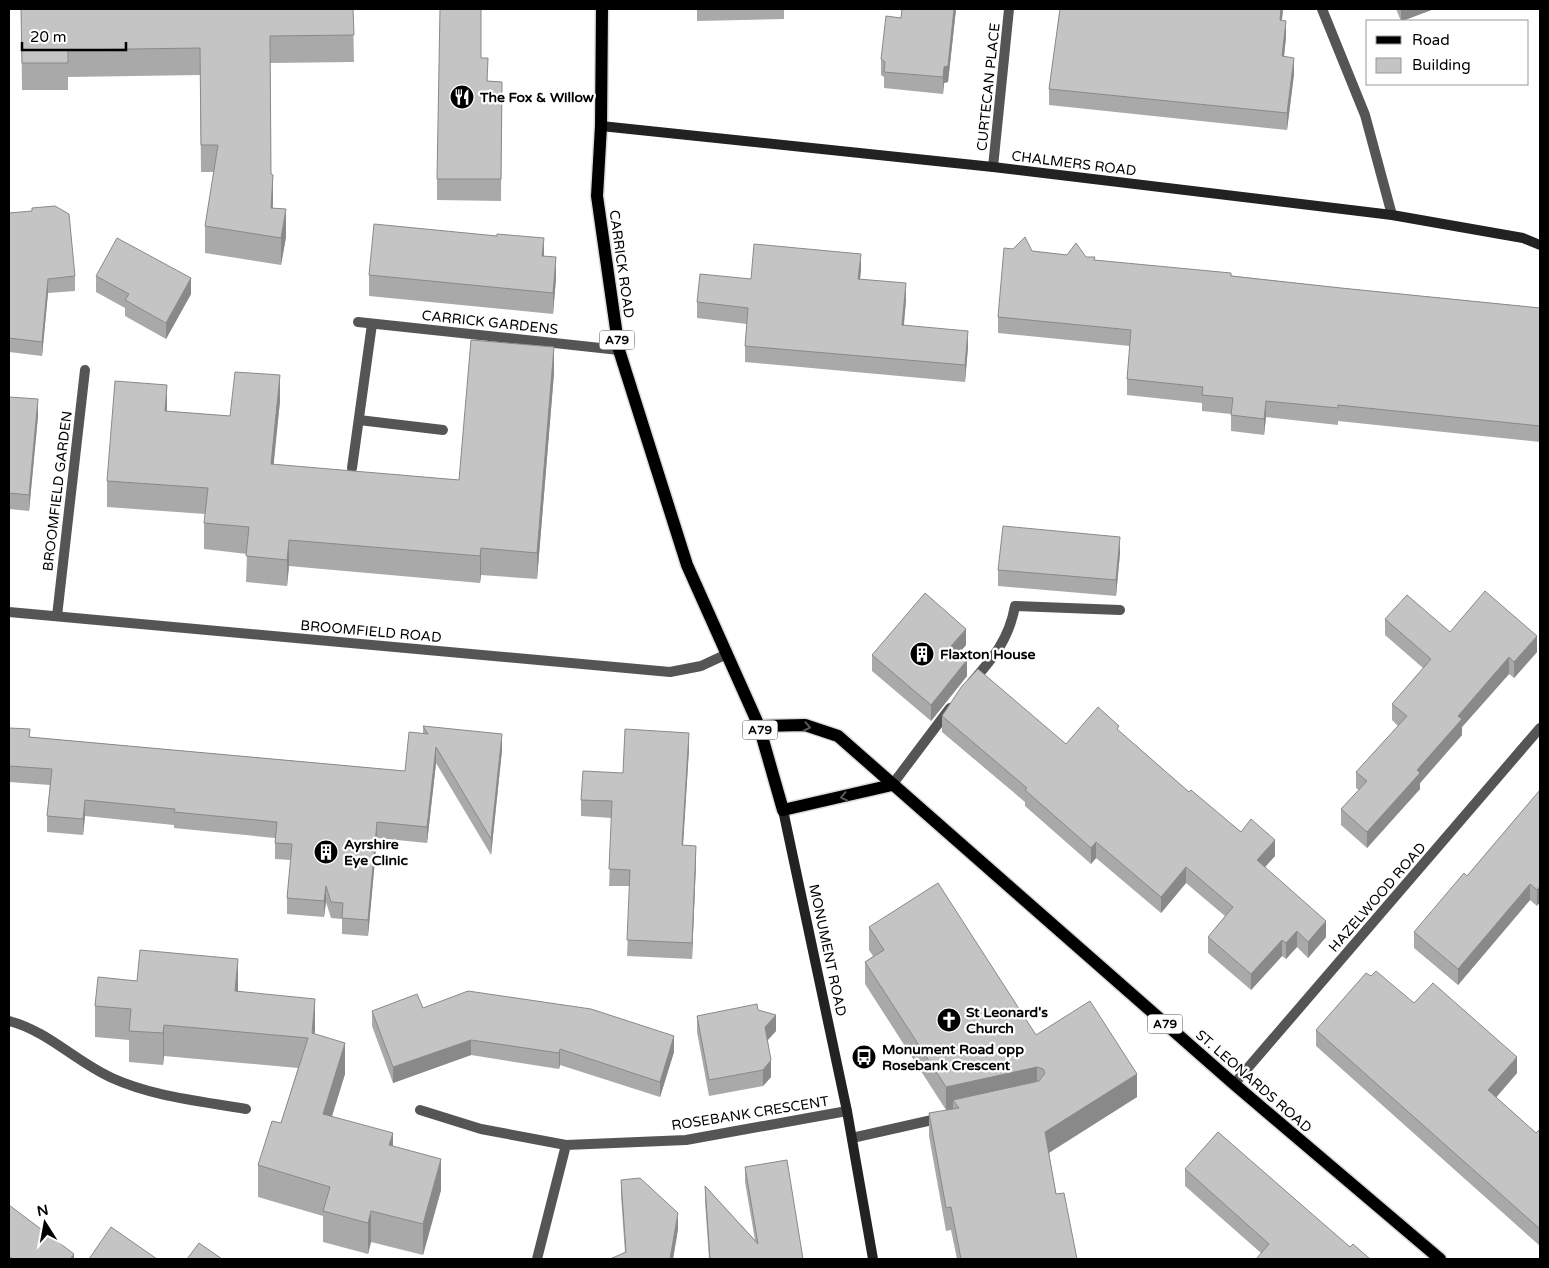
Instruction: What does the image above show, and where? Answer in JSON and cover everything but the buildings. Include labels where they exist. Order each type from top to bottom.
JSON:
[{"type":"main road","name":"CARRICK ROAD","points":[[602,9],[601,126],[597,196],[619,350],[687,565],[727,654]]},
{"type":"main road","name":"MONUMENT ROAD","points":[[727,654],[759,726],[783,810]]},
{"type":"main road","name":"ST. LEONARDS ROAD","points":[[759,726],[805,724],[838,736],[1234,1084],[1440,1259]]},
{"type":"main road","points":[[783,810],[892,785]]},
{"type":"street","name":"CURTECAN PLACE","points":[[993,167],[1010,9]]},
{"type":"street","points":[[1322,9],[1365,115],[1392,214]]},
{"type":"street","name":"CHALMERS ROAD","points":[[601,126],[993,167],[1392,214],[1523,238],[1540,245]]},
{"type":"street","name":"CARRICK GARDENS","points":[[358,322],[619,350]]},
{"type":"street","points":[[352,468],[372,324]]},
{"type":"street","name":"BROOMFIELD GARDEN","points":[[57,616],[85,370]]},
{"type":"street","points":[[359,420],[443,430]]},
{"type":"street","points":[[892,785],[960,695],[992,659],[1011,628],[1015,606],[1120,610]]},
{"type":"street","name":"BROOMFIELD ROAD","points":[[9,612],[670,672],[701,666],[727,654]]},
{"type":"street","name":"HAZELWOOD ROAD","points":[[1234,1084],[1540,728]]},
{"type":"street","name":"MONUMENT ROAD","points":[[783,810],[847,1111],[873,1259]]},
{"type":"street","points":[[9,1021],[22,1025],[53,1041],[92,1068],[152,1093],[246,1109]]},
{"type":"street","name":"ROSEBANK CRESCENT","points":[[420,1110],[482,1129],[566,1145],[686,1140],[847,1111]]},
{"type":"street","points":[[852,1138],[954,1115]]},
{"type":"street","points":[[537,1259],[566,1145]]},
{"type":"place","name":"The Fox & Willow","points":[[462,97]]},
{"type":"place","name":"Flaxton House","points":[[922,654]]},
{"type":"place","name":"Ayrshire Eye Clinic","points":[[326,852]]},
{"type":"place","name":"St Leonard's Church","points":[[949,1020]]},
{"type":"place","name":"Monument Road opp Rosebank Crescent","points":[[864,1057]]}]
